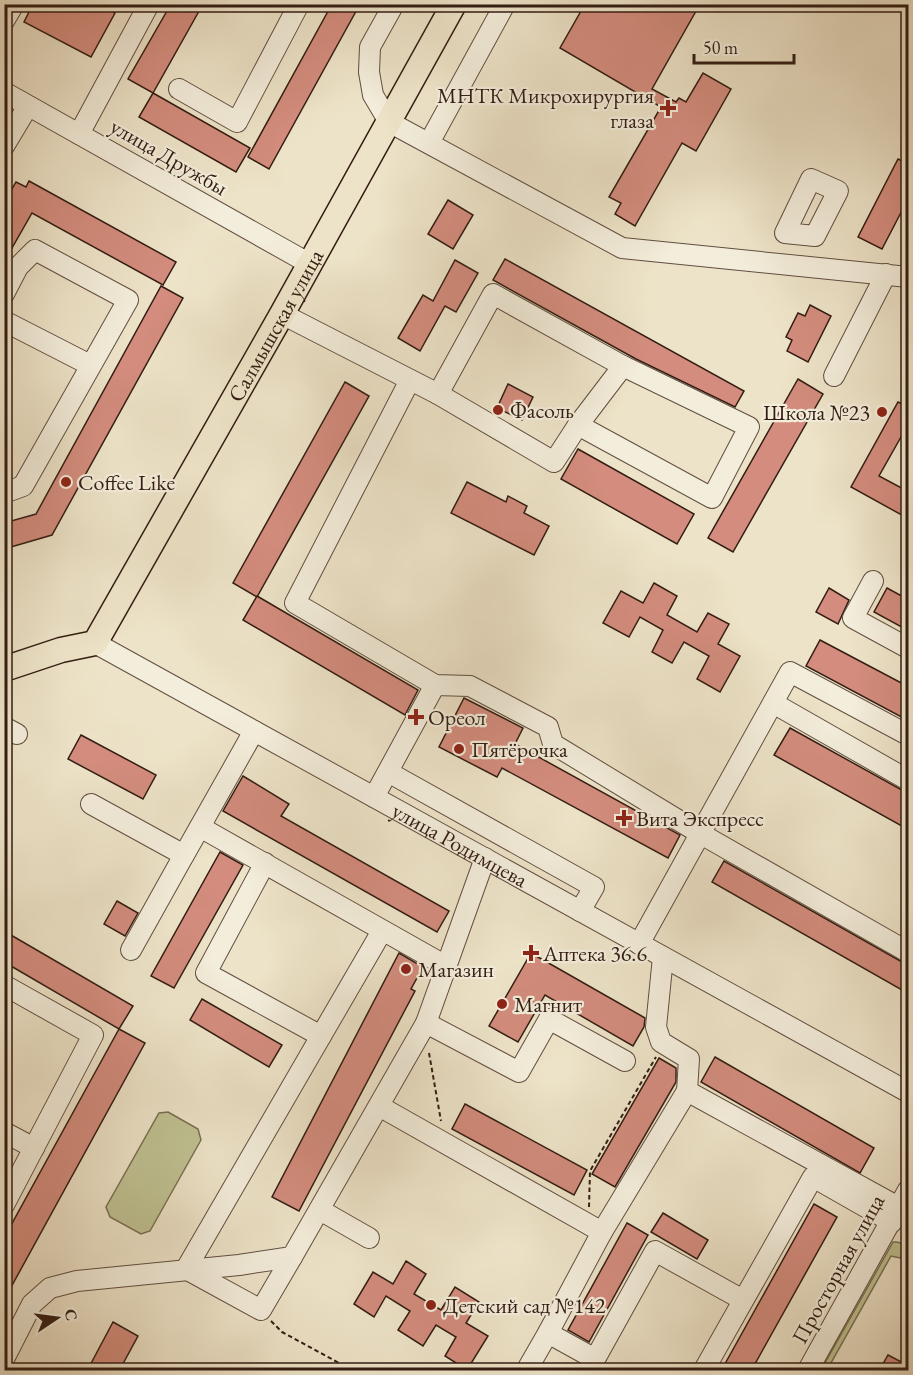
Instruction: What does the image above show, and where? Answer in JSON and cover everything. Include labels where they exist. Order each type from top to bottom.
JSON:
[{"type":"main road","name":"Салмышская улица","points":[[95,643],[282,314],[454,4]]},
{"type":"main road","points":[[4,669],[61,650],[95,643]]},
{"type":"street","points":[[4,21],[14,4]]},
{"type":"street","points":[[79,134],[149,4]]},
{"type":"street","points":[[179,89],[237,122],[299,4]]},
{"type":"street","points":[[394,4],[370,47],[369,72],[373,95],[389,122],[622,248],[909,277]]},
{"type":"street","points":[[429,143],[505,4]]},
{"type":"street","name":"улица Дружбы","points":[[4,92],[310,264]]},
{"type":"street","points":[[4,146],[28,106]]},
{"type":"street","points":[[812,267],[815,236]]},
{"type":"street","points":[[4,294],[18,267],[35,250],[128,300],[23,486],[4,492]]},
{"type":"street","points":[[834,376],[886,274]]},
{"type":"street","points":[[438,394],[493,294],[623,366],[749,427],[712,498],[578,424]]},
{"type":"street","points":[[282,314],[438,394],[554,462],[578,424],[623,366]]},
{"type":"street","points":[[4,321],[90,365]]},
{"type":"street","points":[[410,380],[295,603],[435,685],[470,686],[548,727],[553,744],[701,834],[909,952]]},
{"type":"street","points":[[873,581],[853,618],[909,648]]},
{"type":"street","name":"улица Родимцева","points":[[95,643],[909,1092]]},
{"type":"street","points":[[639,944],[790,672],[909,735]]},
{"type":"street","points":[[374,797],[435,685]]},
{"type":"street","points":[[773,703],[909,780]]},
{"type":"street","points":[[131,950],[254,731]]},
{"type":"street","points":[[387,772],[594,887],[580,911]]},
{"type":"street","points":[[91,804],[184,855]]},
{"type":"street","points":[[200,827],[446,966]]},
{"type":"street","points":[[519,877],[532,852]]},
{"type":"street","points":[[186,1269],[261,1310],[320,1210],[355,1144],[431,1026],[446,966],[485,858]]},
{"type":"street","points":[[265,863],[206,973],[321,1036]]},
{"type":"street","points":[[186,1269],[382,931]]},
{"type":"street","points":[[536,1371],[529,1366],[602,1232],[687,1091],[689,1059],[661,1042],[656,1028],[663,957]]},
{"type":"street","points":[[4,985],[93,1035],[4,1205]]},
{"type":"street","points":[[431,1026],[519,1072],[549,1019],[625,1061]]},
{"type":"street","points":[[687,1091],[900,1207]]},
{"type":"street","points":[[379,1106],[602,1232]]},
{"type":"street","points":[[4,1132],[34,1148]]},
{"type":"street","points":[[704,1371],[813,1176],[900,1207]]},
{"type":"street","name":"Просторная улица","points":[[808,1371],[900,1207]]},
{"type":"street","points":[[320,1210],[369,1238]]},
{"type":"street","points":[[548,1333],[592,1365],[655,1251],[743,1300]]},
{"type":"street","points":[[4,1359],[11,1329],[32,1304],[50,1288],[77,1281],[239,1265],[292,1257]]},
{"type":"path","points":[[431,1026],[427,1046],[443,1129],[439,1140]]},
{"type":"path","points":[[581,1220],[590,1205],[590,1172],[664,1044]]},
{"type":"path","points":[[261,1310],[282,1332],[352,1371]]},
{"type":"green space","points":[[168,1112],[198,1129],[201,1140],[150,1231],[141,1234],[110,1217],[106,1207],[159,1113]]},
{"type":"green space","points":[[893,1242],[902,1244],[904,1249],[902,1255],[900,1258],[891,1256],[827,1370],[821,1370]]},
{"type":"building","points":[[33,4],[47,11],[50,4],[100,4],[115,13],[91,57],[24,22]]},
{"type":"building","points":[[171,4],[203,4],[153,93],[128,79]]},
{"type":"building","points":[[332,4],[360,4],[269,169],[248,157]]},
{"type":"building","points":[[585,4],[700,4],[652,89],[676,102],[679,98],[686,102],[703,73],[731,89],[696,151],[682,143],[635,226],[615,214],[621,203],[609,197],[661,107],[560,48]]},
{"type":"building","points":[[153,93],[250,148],[236,172],[139,117]]},
{"type":"building","points":[[898,159],[909,164],[909,197],[882,249],[858,237]]},
{"type":"building","points":[[29,181],[176,262],[163,285],[32,213],[4,262],[4,203],[16,182],[26,187]]},
{"type":"building","points":[[448,200],[473,215],[453,249],[428,234]]},
{"type":"building","points":[[505,259],[744,391],[735,407],[636,359],[493,280]]},
{"type":"building","points":[[455,260],[478,273],[456,312],[445,306],[420,351],[398,338],[423,295],[433,301]]},
{"type":"building","points":[[161,286],[183,298],[52,535],[4,549],[4,523],[36,514]]},
{"type":"building","points":[[810,305],[831,316],[808,362],[787,351],[792,340],[786,337],[798,313],[805,316]]},
{"type":"building","points":[[798,379],[823,394],[733,552],[708,538]]},
{"type":"building","points":[[345,382],[369,396],[257,597],[233,583]]},
{"type":"building","points":[[508,384],[533,397],[522,420],[497,408]]},
{"type":"building","points":[[898,402],[909,407],[909,442],[901,437],[879,476],[909,492],[909,519],[851,487]]},
{"type":"building","points":[[578,449],[694,514],[677,544],[561,479]]},
{"type":"building","points":[[467,482],[506,502],[508,496],[527,506],[524,513],[549,526],[534,555],[451,513]]},
{"type":"building","points":[[654,583],[677,596],[667,615],[697,632],[708,613],[729,624],[718,644],[740,656],[720,692],[697,679],[709,656],[684,642],[672,663],[652,652],[663,630],[640,617],[629,637],[603,623],[621,591],[643,603]]},
{"type":"building","points":[[829,588],[849,600],[838,624],[816,612]]},
{"type":"building","points":[[887,588],[909,600],[909,631],[874,612]]},
{"type":"building","points":[[257,596],[418,690],[405,715],[243,620]]},
{"type":"building","points":[[820,640],[909,687],[909,721],[806,666]]},
{"type":"building","points":[[464,698],[523,728],[515,744],[680,835],[668,858],[502,768],[497,777],[439,747]]},
{"type":"building","points":[[790,728],[909,794],[909,830],[774,755]]},
{"type":"building","points":[[81,735],[156,775],[143,799],[68,759]]},
{"type":"building","points":[[243,776],[289,804],[281,816],[449,911],[437,932],[223,811]]},
{"type":"building","points":[[220,852],[243,865],[174,988],[151,976]]},
{"type":"building","points":[[724,861],[909,964],[909,994],[712,882]]},
{"type":"building","points":[[117,901],[138,913],[125,936],[104,924]]},
{"type":"building","points":[[4,931],[133,1006],[119,1029],[4,962]]},
{"type":"building","points":[[399,953],[423,967],[411,989],[415,991],[299,1211],[272,1197]]},
{"type":"building","points":[[531,953],[645,1018],[644,1027],[633,1046],[545,995],[518,1042],[489,1026]]},
{"type":"building","points":[[202,999],[282,1045],[269,1067],[190,1020]]},
{"type":"building","points":[[119,1029],[145,1043],[4,1300],[4,1238]]},
{"type":"building","points":[[715,1057],[874,1148],[860,1173],[701,1082]]},
{"type":"building","points":[[659,1058],[676,1068],[676,1082],[615,1187],[592,1174]]},
{"type":"building","points":[[465,1104],[587,1170],[574,1195],[452,1129]]},
{"type":"building","points":[[814,1204],[837,1217],[751,1371],[721,1371]]},
{"type":"building","points":[[663,1213],[708,1240],[697,1259],[651,1232]]},
{"type":"building","points":[[627,1223],[648,1235],[589,1342],[568,1330]]},
{"type":"building","points":[[406,1261],[426,1274],[414,1294],[441,1310],[455,1287],[479,1302],[466,1323],[488,1336],[467,1370],[445,1356],[456,1337],[436,1325],[423,1346],[398,1330],[410,1311],[386,1296],[374,1317],[354,1304],[373,1272],[393,1284]]},
{"type":"building","points":[[113,1322],[138,1336],[119,1371],[87,1371]]},
{"type":"building","points":[[888,1355],[909,1366],[909,1371],[879,1371]]},
{"type":"place","name":"МНТК Микрохирургия глаза","points":[[668,108]]},
{"type":"place","name":"Фасоль","points":[[498,410]]},
{"type":"place","name":"Школа №23","points":[[882,412]]},
{"type":"place","name":"Coffee Like","points":[[66,482]]},
{"type":"place","name":"Ореол","points":[[416,717]]},
{"type":"place","name":"Пятёрочка","points":[[459,749]]},
{"type":"place","name":"Вита Экспресс","points":[[624,818]]},
{"type":"place","name":"Аптека 36.6","points":[[531,953]]},
{"type":"place","name":"Магазин","points":[[406,969]]},
{"type":"place","name":"Магнит","points":[[502,1004]]},
{"type":"place","name":"Детский сад №142","points":[[431,1305]]}]
